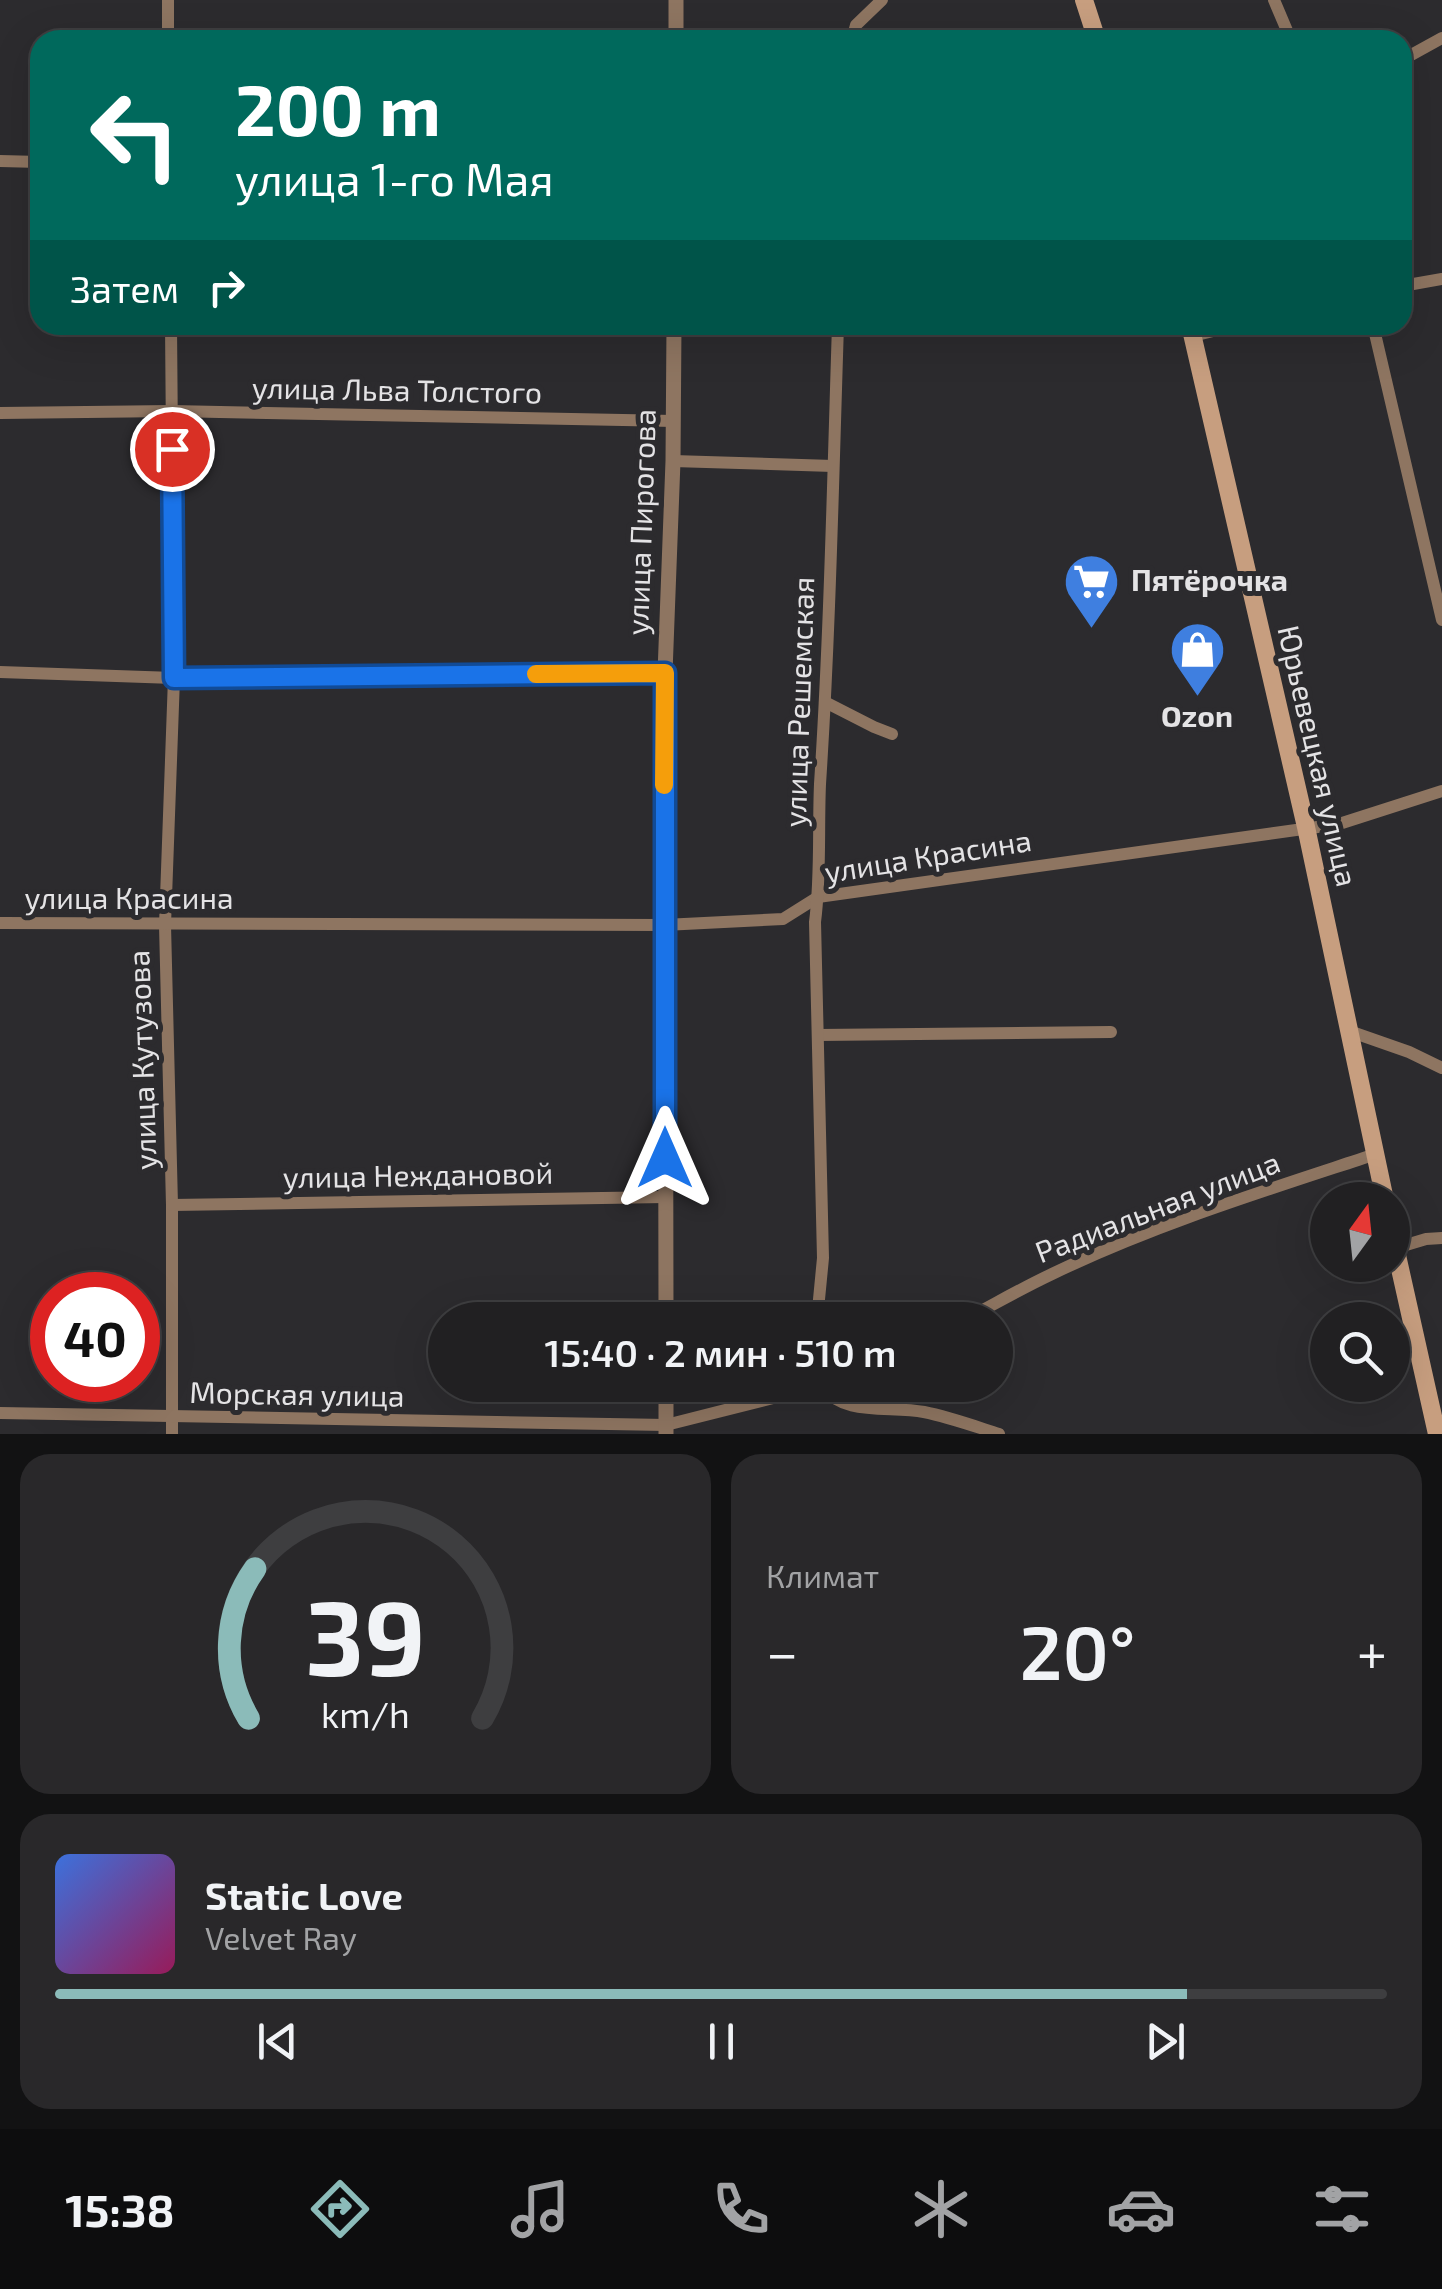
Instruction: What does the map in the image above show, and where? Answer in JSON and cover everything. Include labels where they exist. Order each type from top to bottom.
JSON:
[{"type":"main road","points":[[1084,0],[1094,30]]},
{"type":"main road","name":"Юрьевецкая улица","points":[[1192,335],[1306,827],[1381,1182]]},
{"type":"main road","points":[[1403,1282],[1437,1434]]},
{"type":"street","points":[[168,0],[168,30]]},
{"type":"street","points":[[676,0],[676,30]]},
{"type":"street","points":[[855,30],[882,0]]},
{"type":"street","points":[[1274,0],[1287,30]]},
{"type":"street","points":[[1412,54],[1442,38]]},
{"type":"street","points":[[0,161],[30,162]]},
{"type":"street","points":[[1412,284],[1442,279]]},
{"type":"street","name":"улица Кутузова","points":[[170,335],[174,678],[165,925],[172,1205],[172,1434]]},
{"type":"street","name":"улица Пирогова","points":[[666,1302],[665,673],[674,335]]},
{"type":"street","name":"улица Решемская","points":[[819,1302],[823,1258],[815,922],[820,880],[818,821],[838,335]]},
{"type":"street","points":[[1375,335],[1442,620]]},
{"type":"street","name":"улица Льва Толстого","points":[[0,413],[172,411],[674,421]]},
{"type":"street","points":[[673,461],[834,466]]},
{"type":"street","points":[[0,672],[174,678],[665,673]]},
{"type":"street","points":[[825,702],[892,734]]},
{"type":"street","name":"улица Красина","points":[[0,923],[664,924],[783,919],[818,898],[1339,824],[1442,791]]},
{"type":"street","points":[[818,1035],[1112,1032]]},
{"type":"street","points":[[1349,1032],[1409,1052],[1442,1068]]},
{"type":"street","name":"Радиальная улица","points":[[998,1302],[1053,1273],[1144,1235],[1376,1154]]},
{"type":"street","name":"улица Неждановой","points":[[172,1205],[665,1198]]},
{"type":"street","points":[[1410,1240],[1442,1238]]},
{"type":"street","points":[[666,1402],[666,1429]]},
{"type":"street","name":"Морская улица","points":[[0,1413],[462,1428],[666,1429],[762,1402]]},
{"type":"street","name":"Морская улица","points":[[842,1402],[926,1412],[999,1434]]},
{"type":"slow traffic","points":[[536,674],[665,673],[664,785]]},
{"type":"place","name":"Пятёрочка","points":[[1092,630]]},
{"type":"place","name":"Ozon","points":[[1197,698]]},
{"type":"route","points":[[172,449],[174,678],[665,673],[665,1158]]}]
